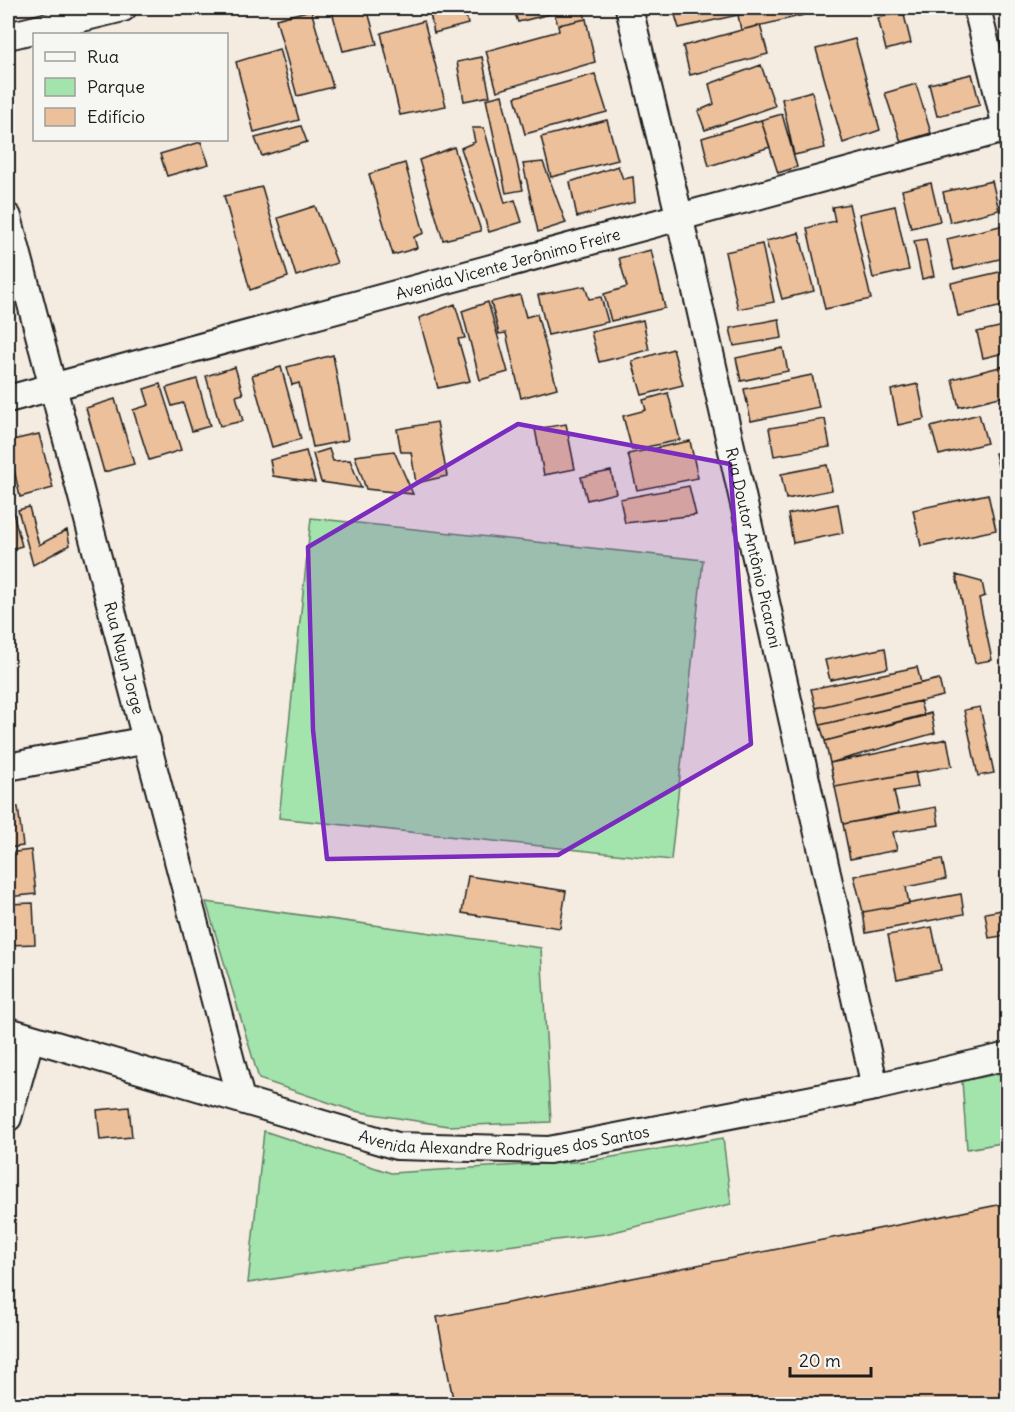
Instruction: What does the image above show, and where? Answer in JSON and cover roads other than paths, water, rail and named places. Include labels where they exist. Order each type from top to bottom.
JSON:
[{"type":"street","points":[[8,36],[123,8]]},
{"type":"street","name":"Rua Doutor Antônio Picaroni","points":[[629,8],[679,215],[875,1087]]},
{"type":"street","points":[[977,8],[1007,131]]},
{"type":"street","name":"Avenida Vicente Jerônimo Freire","points":[[8,399],[679,215],[1007,131]]},
{"type":"street","name":"Rua Nayn Jorge","points":[[8,217],[242,1099]]},
{"type":"street","points":[[8,767],[147,740]]},
{"type":"street","points":[[8,1118],[19,1035]]},
{"type":"street","name":"Avenida Alexandre Rodrigues dos Santos","points":[[19,1035],[397,1146],[549,1150],[875,1087],[1008,1056]]}]
